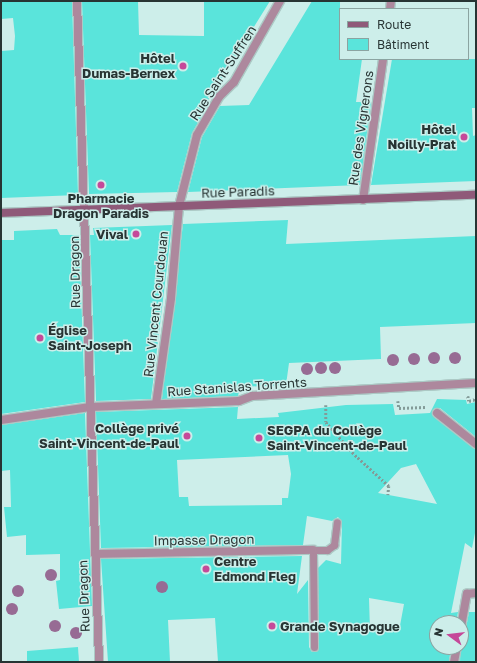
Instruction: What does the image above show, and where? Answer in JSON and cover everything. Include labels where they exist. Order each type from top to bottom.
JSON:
[{"type":"main road","name":"Rue Paradis","points":[[1,213],[476,195]]},
{"type":"street","name":"Rue Dragon","points":[[77,1],[99,662]]},
{"type":"street","name":"Rue Saint-Suffren","points":[[179,206],[197,135],[219,97],[234,82],[280,1]]},
{"type":"street","name":"Rue des Vignerons","points":[[363,200],[383,60]]},
{"type":"street","name":"Rue Vincent Courdouan","points":[[156,404],[171,298],[179,206]]},
{"type":"street","name":"Rue Stanislas Torrents","points":[[1,420],[90,407],[476,383]]},
{"type":"street","points":[[437,413],[476,444]]},
{"type":"street","name":"Impasse Dragon","points":[[95,554],[313,550]]},
{"type":"street","points":[[463,615],[467,594],[476,594]]},
{"type":"lane","points":[[314,647],[313,550],[327,550],[334,545],[337,522]]},
{"type":"path","points":[[468,396],[469,401],[476,399]]},
{"type":"path","points":[[398,400],[399,408],[424,409]]},
{"type":"path","points":[[326,403],[326,422],[355,455],[389,486],[388,495]]},
{"type":"building","points":[[1,1],[72,1],[78,195],[1,198],[1,51],[14,50],[15,36],[13,18],[1,19]]},
{"type":"building","points":[[82,1],[138,1],[139,35],[204,36],[204,1],[270,1],[204,107],[207,107],[192,133],[177,192],[89,194]]},
{"type":"building","points":[[312,1],[340,1],[339,60],[362,60],[356,102],[371,102],[360,185],[188,192],[202,137],[220,106],[249,105]]},
{"type":"building","points":[[476,59],[476,108],[472,108],[473,136],[476,135],[476,181],[371,185],[392,60]]},
{"type":"building","points":[[288,220],[286,244],[476,236],[476,323],[380,327],[381,359],[289,363],[286,385],[240,387],[238,396],[162,399],[183,224]]},
{"type":"building","points":[[172,225],[151,399],[96,401],[90,235],[94,235],[93,228]]},
{"type":"building","name":"Église Saint-Joseph","points":[[57,229],[60,235],[79,235],[85,402],[1,414],[1,240],[14,240],[14,231]]},
{"type":"building","points":[[437,399],[466,400],[467,404],[476,402],[476,437],[440,408],[435,408],[432,413],[476,449],[476,528],[472,548],[465,543],[451,613],[458,612],[457,615],[429,615],[429,655],[450,655],[449,662],[218,662],[215,618],[168,620],[170,662],[108,662],[101,559],[302,556],[297,594],[308,580],[309,647],[312,652],[317,651],[318,568],[326,560],[341,564],[342,522],[338,517],[332,521],[307,516],[303,545],[101,548],[96,412],[238,407],[237,419],[279,417],[278,413],[346,405],[393,404],[395,415],[430,413]],"holes":[[[288,455],[291,474],[288,498],[282,498],[282,505],[189,506],[188,497],[179,497],[177,460]],[[416,464],[437,504],[378,493],[401,468]],[[369,598],[404,604],[399,631],[370,631]]]},
{"type":"building","points":[[85,413],[92,606],[59,609],[56,581],[60,580],[60,554],[26,555],[26,535],[7,537],[4,507],[11,507],[10,470],[1,471],[1,425]]},
{"type":"building","points":[[469,612],[476,612],[476,662],[460,662],[460,655],[469,655]]},
{"type":"building","points":[[78,647],[79,662],[27,662],[27,651]]},
{"type":"place","name":"Hôtel Dumas-Bernex","points":[[183,66]]},
{"type":"place","name":"Hôtel Noilly-Prat","points":[[464,137]]},
{"type":"place","name":"Pharmacie Dragon Paradis","points":[[101,185]]},
{"type":"place","name":"Vival","points":[[136,234]]},
{"type":"place","name":"Église Saint-Joseph","points":[[40,338]]},
{"type":"place","name":"Collège privé Saint-Vincent-de-Paul","points":[[187,436]]},
{"type":"place","name":"SEGPA du Collège Saint-Vincent-de-Paul","points":[[259,438]]},
{"type":"place","name":"Centre Edmond Fleg","points":[[206,569]]},
{"type":"place","name":"Grande Synagogue","points":[[272,626]]}]
